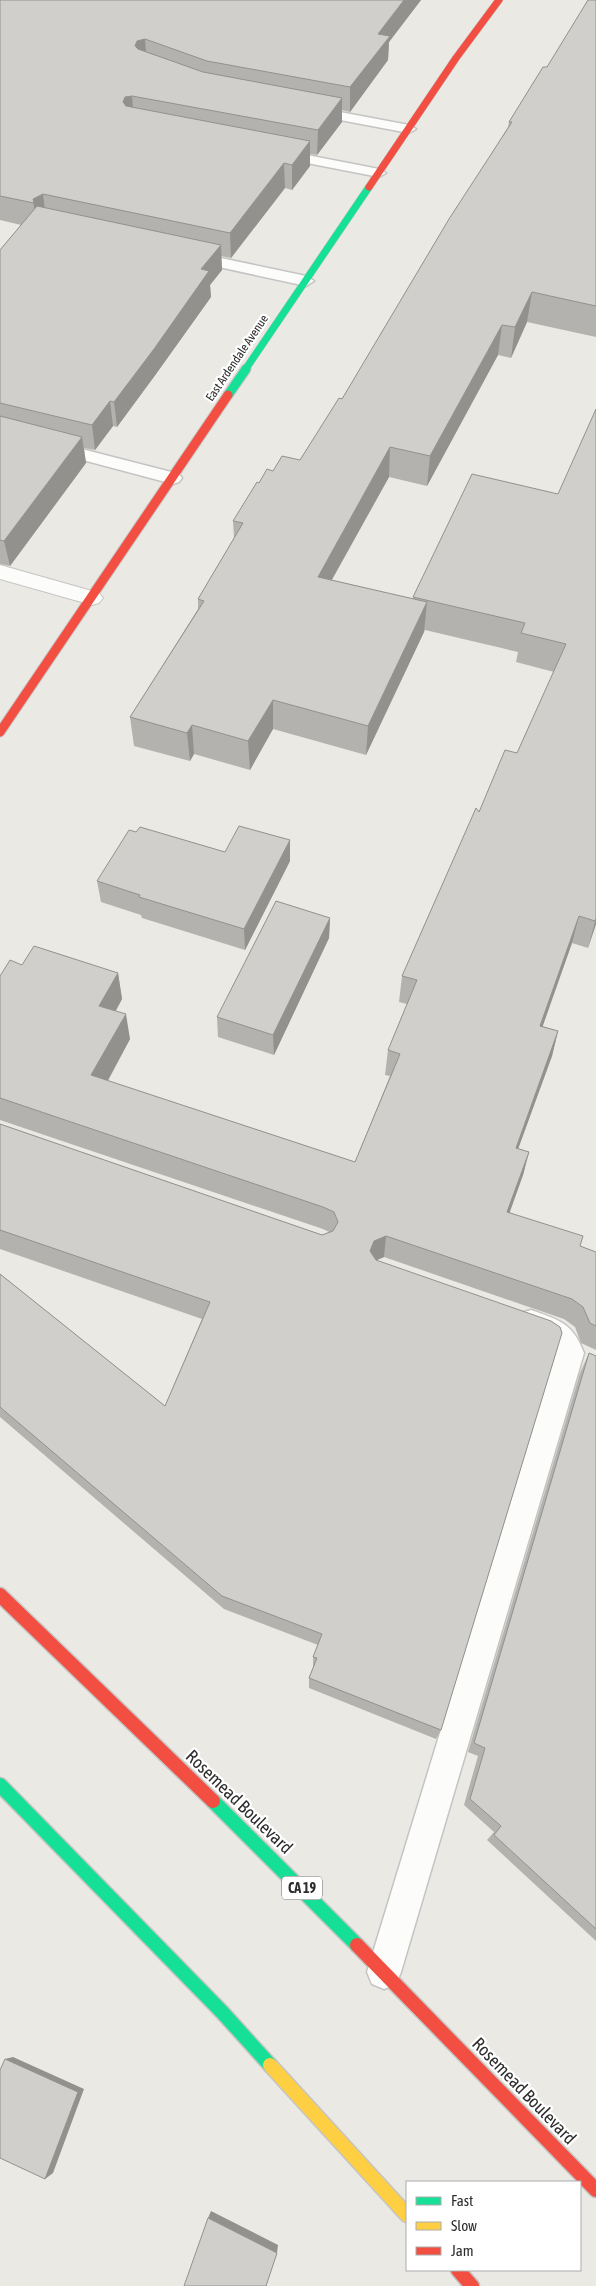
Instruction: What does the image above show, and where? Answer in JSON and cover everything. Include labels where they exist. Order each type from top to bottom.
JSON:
[{"type":"street","name":"East Ardendale Avenue","points":[[0,732],[379,173],[499,0]]},
{"type":"street","points":[[0,572],[92,598]]},
{"type":"street","name":"Rosemead Boulevard","points":[[0,1595],[303,1889],[596,2190]]},
{"type":"street","points":[[0,1785],[222,2012],[406,2214]]},
{"type":"street","points":[[459,2271],[472,2286]]},
{"type":"lane","points":[[292,107],[409,129]]},
{"type":"lane","points":[[259,149],[379,173]]},
{"type":"lane","points":[[171,252],[306,281]]},
{"type":"lane","points":[[0,433],[173,478]]},
{"type":"lane","points":[[384,1972],[582,1359],[564,1338],[553,1330],[502,1312]]},
{"type":"building","points":[[0,0],[404,0],[378,34],[390,36],[350,87],[207,61],[145,39],[137,41],[135,46],[138,49],[203,72],[342,98],[318,130],[132,96],[125,97],[123,102],[126,106],[310,141],[292,165],[284,163],[230,233],[43,194],[33,199],[34,203],[0,196]]},
{"type":"building","points":[[588,0],[596,0],[596,306],[532,292],[515,327],[502,325],[430,456],[390,447],[318,577],[427,602],[368,726],[273,700],[248,741],[192,725],[187,733],[130,717],[204,601],[198,599],[243,523],[233,521],[257,482],[259,483],[267,469],[273,471],[282,456],[300,460],[339,398],[342,399],[449,219],[512,122],[509,122],[543,67],[547,67]]},
{"type":"building","points":[[37,206],[221,245],[201,269],[209,271],[154,349],[114,402],[110,401],[92,425],[0,403],[0,250]]},
{"type":"building","points":[[596,409],[596,918],[595,921],[579,916],[540,1026],[558,1031],[516,1148],[529,1152],[507,1212],[583,1236],[580,1246],[596,1252],[596,1326],[590,1323],[583,1307],[572,1299],[386,1236],[374,1241],[370,1251],[376,1260],[551,1321],[560,1327],[562,1333],[441,1730],[309,1678],[317,1658],[313,1657],[322,1634],[222,1596],[0,1407],[0,1274],[165,1406],[210,1302],[0,1230],[0,1124],[322,1235],[333,1231],[338,1222],[334,1212],[323,1207],[0,1098],[0,976],[10,960],[22,965],[34,946],[118,973],[99,1006],[126,1014],[91,1075],[355,1162],[400,1054],[388,1050],[417,980],[402,976],[476,808],[479,812],[505,750],[517,753],[566,644],[521,633],[525,623],[413,597],[472,474],[558,494]]},
{"type":"building","points":[[0,416],[82,437],[4,541],[0,540]]},
{"type":"building","points":[[239,826],[290,840],[244,929],[139,897],[140,895],[97,881],[129,830],[136,832],[140,827],[225,852]]},
{"type":"building","points":[[276,901],[330,918],[273,1035],[217,1017]]},
{"type":"building","points":[[589,1353],[596,1356],[596,1929],[494,1835],[501,1826],[470,1799],[485,1748],[474,1743]]},
{"type":"building","points":[[5,2059],[78,2092],[45,2179],[0,2158],[0,2070]]},
{"type":"building","points":[[208,2218],[277,2253],[266,2286],[184,2286]]},
{"type":"traffic: fast","points":[[228,395],[369,187]]},
{"type":"traffic: fast","points":[[0,1785],[222,2012],[270,2065]]},
{"type":"traffic: fast","points":[[213,1801],[357,1945]]},
{"type":"traffic: slow","points":[[270,2065],[406,2214]]},
{"type":"traffic: jam","points":[[369,187],[456,58],[499,0]]},
{"type":"traffic: jam","points":[[0,732],[228,395]]},
{"type":"traffic: jam","points":[[0,1595],[213,1801]]},
{"type":"traffic: jam","points":[[357,1945],[596,2190]]},
{"type":"traffic: jam","points":[[459,2271],[472,2286]]}]
